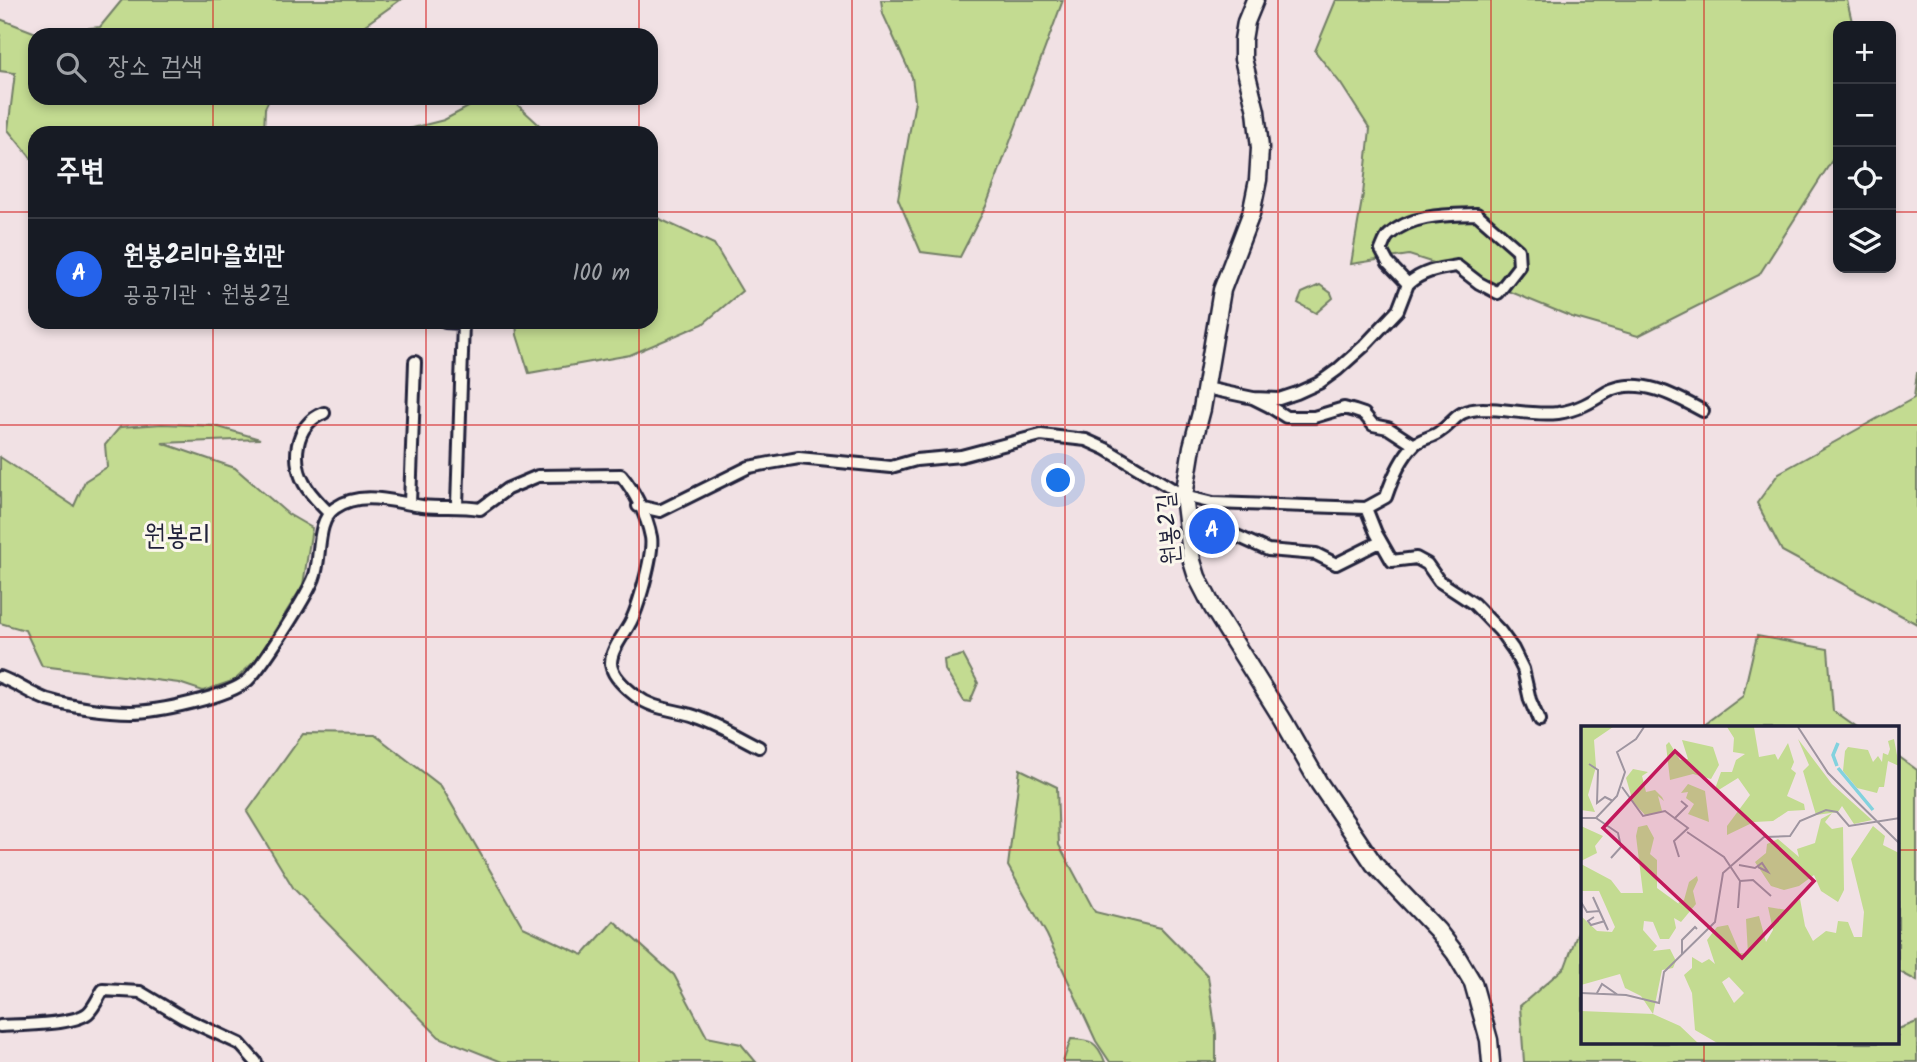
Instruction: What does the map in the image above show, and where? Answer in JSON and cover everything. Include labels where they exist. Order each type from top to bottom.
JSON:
[{"type":"main road","name":"원봉2길","points":[[1255,0],[1243,40],[1243,59],[1256,111],[1260,148],[1258,180],[1251,214],[1222,290],[1184,496],[1192,561],[1196,577],[1213,608],[1319,783],[1374,864],[1455,953],[1473,983],[1489,1040],[1491,1062]]},
{"type":"street","points":[[1206,388],[1252,398],[1279,399],[1313,386],[1364,346],[1398,310],[1408,284],[1417,276],[1433,269],[1457,266],[1498,293],[1519,267],[1518,250],[1477,214],[1446,215],[1411,222],[1388,236],[1381,250],[1388,263],[1408,284]]},
{"type":"street","points":[[457,505],[463,329]]},
{"type":"street","points":[[410,503],[415,362]]},
{"type":"street","points":[[638,506],[660,512],[749,467],[799,458],[891,467],[916,460],[961,456],[1041,435],[1086,440],[1106,449],[1184,496],[1213,503],[1366,508],[1386,497],[1394,474],[1414,445],[1439,433],[1461,412],[1485,409],[1515,413],[1559,412],[1591,403],[1609,391],[1627,385],[1656,389],[1703,411]]},
{"type":"street","points":[[1252,398],[1286,417],[1314,417],[1344,408],[1355,411],[1364,414],[1373,425],[1388,428],[1414,445]]},
{"type":"street","points":[[324,413],[315,416],[305,425],[299,436],[297,449],[305,486],[329,513]]},
{"type":"street","points":[[0,677],[26,692],[50,700],[132,712],[207,699],[231,691],[247,680],[263,660],[314,576],[320,536],[329,513],[355,498],[480,509],[508,489],[538,476],[621,475],[630,486],[643,513],[652,540],[645,577],[631,622],[610,662],[613,673],[636,696],[654,707],[691,715],[758,747]]},
{"type":"street","points":[[1366,508],[1380,542],[1392,561],[1416,558],[1427,564],[1439,581],[1474,604],[1500,631],[1523,668],[1530,700],[1539,721]]},
{"type":"street","points":[[1188,514],[1268,550],[1316,554],[1336,564],[1380,542]]},
{"type":"street","points":[[0,1026],[43,1024],[78,1017],[89,1012],[103,989],[140,992],[182,1017],[240,1044],[257,1062]]},
{"type":"green space","points":[[122,0],[400,0],[361,28],[89,28],[100,27]]},
{"type":"green space","points":[[881,0],[1063,0],[986,206],[960,257],[921,252],[898,199],[915,101],[912,77],[883,14]]},
{"type":"green space","points":[[1336,0],[1847,0],[1852,21],[1833,21],[1833,159],[1759,275],[1638,336],[1572,317],[1462,272],[1409,255],[1351,264],[1363,194],[1370,129],[1341,84],[1315,51]]},
{"type":"green space","points":[[0,19],[28,30],[28,105],[266,105],[264,126],[28,126],[28,154],[8,130],[15,73],[0,71]]},
{"type":"green space","points":[[472,105],[518,105],[540,126],[420,126],[444,120]]},
{"type":"green space","points":[[658,218],[714,244],[742,291],[703,324],[630,355],[529,373],[517,329],[658,329]]},
{"type":"green space","points":[[1320,285],[1331,293],[1333,298],[1316,313],[1298,303],[1302,293]]},
{"type":"green space","points":[[1917,372],[1917,624],[1782,551],[1757,503],[1779,473],[1914,398]]},
{"type":"green space","points":[[162,424],[215,426],[260,439],[162,443],[235,468],[288,514],[312,528],[303,585],[257,659],[235,680],[203,691],[179,683],[42,666],[25,630],[0,623],[0,457],[74,506],[85,481],[107,467],[105,445],[120,427]]},
{"type":"green space","points":[[1757,636],[1828,649],[1833,711],[1854,726],[1703,726],[1743,696]]},
{"type":"green space","points":[[963,655],[978,683],[970,702],[964,701],[945,670],[944,660]]},
{"type":"green space","points":[[303,734],[375,735],[441,786],[523,927],[583,955],[614,921],[674,975],[707,1037],[741,1044],[756,1062],[502,1062],[439,1037],[294,889],[247,812]]},
{"type":"green space","points":[[1899,757],[1917,770],[1917,981],[1899,972]]},
{"type":"green space","points":[[1020,769],[1057,787],[1059,845],[1095,912],[1161,928],[1208,976],[1216,1034],[1216,1062],[1110,1062],[1096,1041],[1047,935],[1008,866]]},
{"type":"green space","points":[[1581,923],[1581,1044],[1899,1044],[1899,1029],[1917,1022],[1917,1062],[1524,1062],[1520,1006],[1565,967]]},
{"type":"green space","points":[[1071,1039],[1092,1043],[1105,1062],[1063,1062]]},
{"type":"place","name":"원봉2리마을회관","points":[[1212,531]]},
{"type":"district","name":"원봉리","points":[[177,536]]}]
